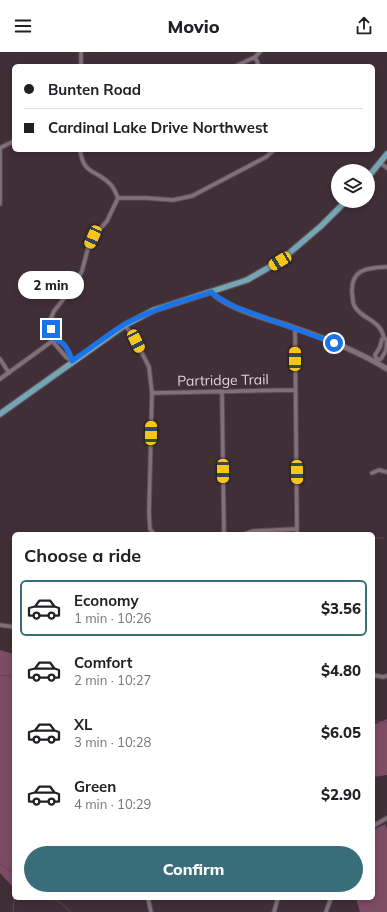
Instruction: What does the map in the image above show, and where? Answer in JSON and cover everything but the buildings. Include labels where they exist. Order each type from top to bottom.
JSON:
[{"type":"main road","points":[[375,169],[387,154]]},
{"type":"main road","points":[[0,414],[72,361],[125,325],[154,310],[247,280],[280,261],[321,226],[339,208]]},
{"type":"street","points":[[81,52],[81,64]]},
{"type":"street","points":[[240,64],[255,57],[260,52]]},
{"type":"street","points":[[255,57],[259,64]]},
{"type":"street","points":[[0,204],[0,148],[12,142]]},
{"type":"street","points":[[80,152],[82,161],[86,168],[111,184],[118,198]]},
{"type":"street","points":[[118,198],[172,200],[192,196],[266,157],[272,152]]},
{"type":"street","points":[[380,163],[387,168]]},
{"type":"street","points":[[55,339],[51,329],[51,318],[54,311],[74,286],[82,271],[88,248],[93,237],[107,221],[118,198]]},
{"type":"street","points":[[376,361],[381,359],[386,346],[386,339],[382,330],[376,324],[355,308],[353,303],[352,287],[353,281],[357,274],[364,269],[387,267]]},
{"type":"street","points":[[212,292],[215,296],[235,307],[347,348],[376,361],[387,368]]},
{"type":"street","points":[[125,325],[136,341],[149,367],[152,393],[149,513],[150,529],[152,532]]},
{"type":"street","points":[[295,328],[298,502],[297,532]]},
{"type":"street","points":[[55,339],[60,340],[70,354],[72,361]]},
{"type":"street","points":[[0,379],[55,339]]},
{"type":"street","points":[[376,361],[375,355],[382,339],[386,339]]},
{"type":"street","points":[[380,345],[386,346]]},
{"type":"street","points":[[0,359],[9,372]]},
{"type":"street","name":"Partridge Trail","points":[[152,393],[295,390]]},
{"type":"street","points":[[222,392],[224,532]]},
{"type":"street","points":[[372,473],[380,470],[387,472]]},
{"type":"street","points":[[250,532],[296,529]]},
{"type":"street","points":[[0,625],[12,627]]},
{"type":"street","points":[[375,675],[387,676]]},
{"type":"street","points":[[375,825],[387,818]]},
{"type":"street","points":[[148,900],[151,912]]},
{"type":"street","points":[[274,912],[277,900]]},
{"type":"street","points":[[326,912],[330,900]]},
{"type":"shaded area","points":[[0,650],[12,653],[12,886],[0,873]]},
{"type":"shaded area","points":[[387,719],[387,775],[375,777],[375,724]]},
{"type":"shaded area","points":[[385,824],[387,829],[387,912],[360,912],[357,900],[375,900],[375,829]]},
{"type":"waterway","points":[[375,538],[384,538]]},
{"type":"waterway","points":[[0,675],[12,677]]},
{"type":"waterway","points":[[375,721],[387,722]]},
{"type":"waterway","points":[[0,864],[12,872]]},
{"type":"waterway","points":[[13,912],[14,900]]},
{"type":"waterway","points":[[55,900],[71,912]]},
{"type":"route","points":[[51,329],[55,339],[60,340],[70,354],[72,361],[117,330],[139,317],[154,310],[212,292],[215,296],[235,307],[334,343]]}]
